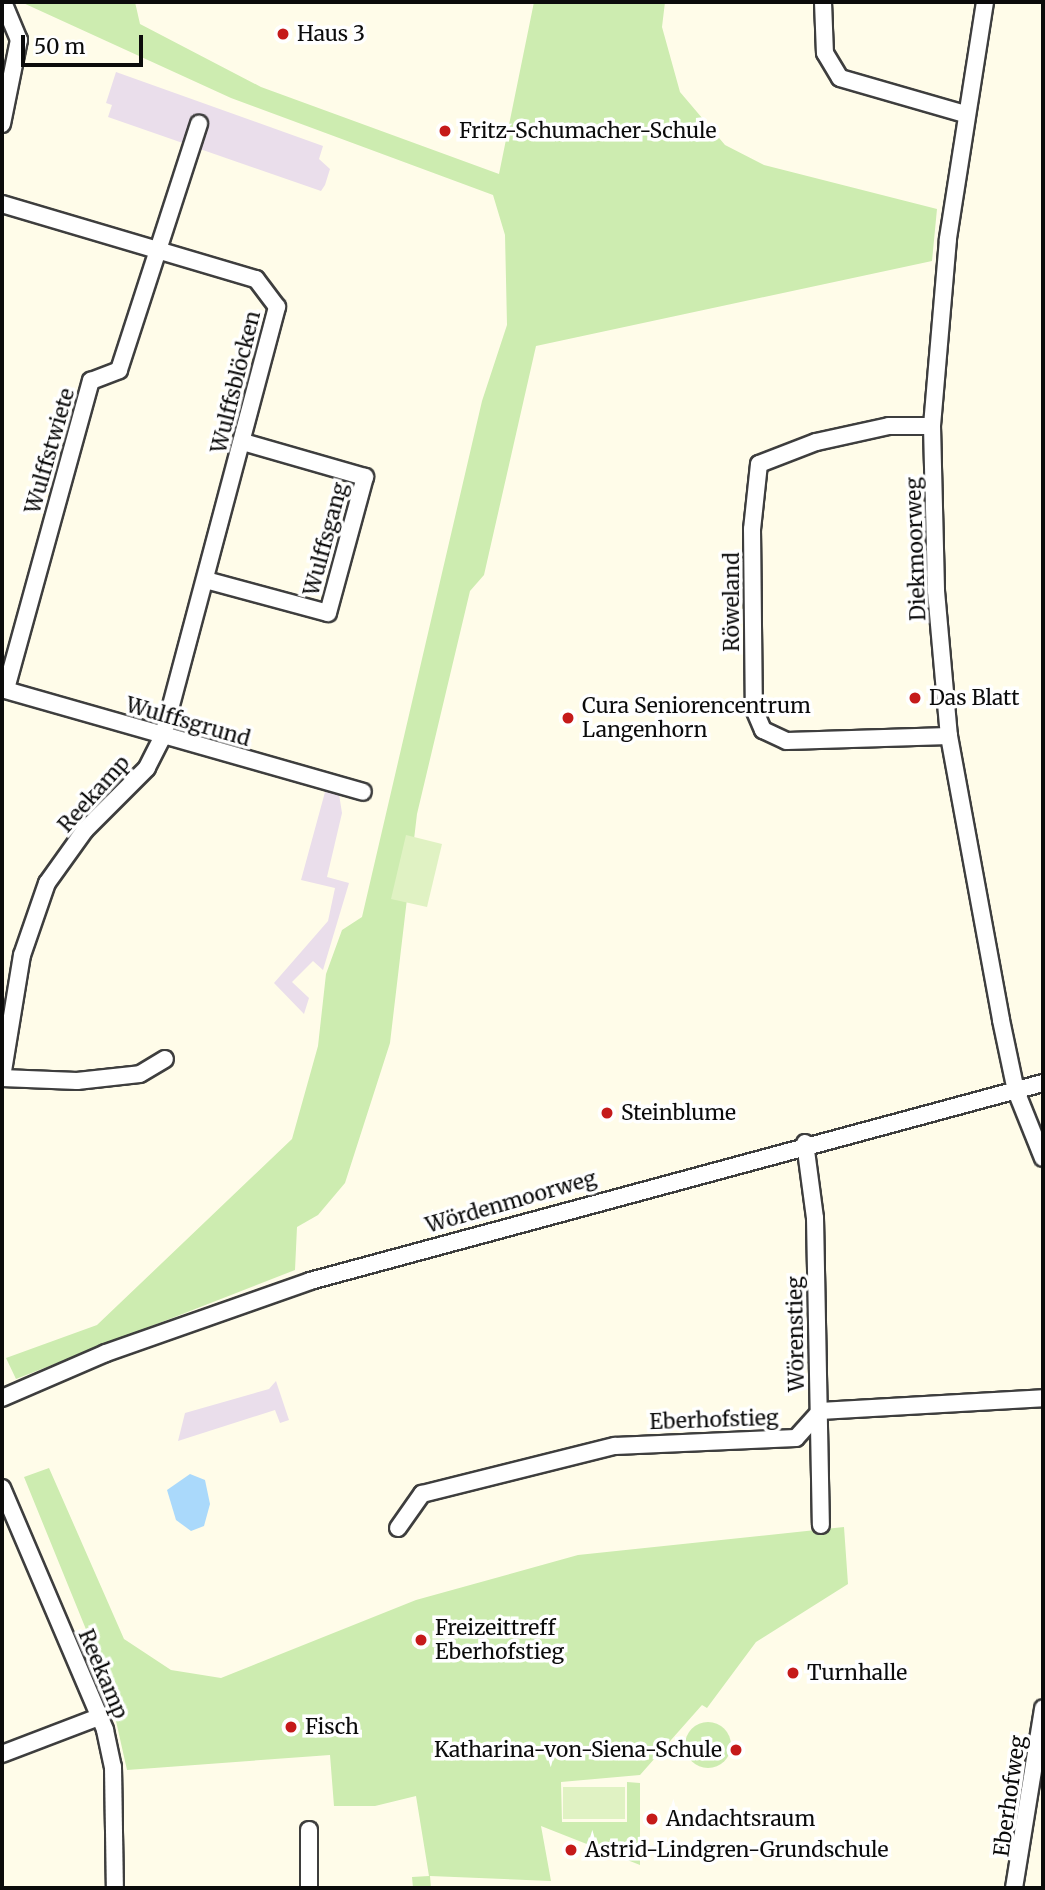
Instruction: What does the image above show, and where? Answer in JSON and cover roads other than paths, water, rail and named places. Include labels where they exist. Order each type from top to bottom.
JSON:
[{"type":"street","points":[[2,124],[19,40],[3,2]]},
{"type":"street","points":[[823,2],[825,53],[840,78],[965,114]]},
{"type":"street","name":"Diekmoorweg","points":[[985,2],[965,114],[932,426],[949,736],[1016,1091]]},
{"type":"street","name":"Wulffstwiete","points":[[4,689],[91,381],[119,370],[198,124]]},
{"type":"street","name":"Wulffsblöcken","points":[[2,204],[256,279],[271,291],[276,323],[162,738]]},
{"type":"street","name":"Röweland","points":[[932,426],[889,426],[816,442],[759,464],[753,517],[754,709],[763,730],[787,741],[949,736]]},
{"type":"street","name":"Wulffsgang","points":[[206,580],[328,612],[362,489],[365,477],[243,442]]},
{"type":"street","name":"Wulffsgrund","points":[[4,689],[162,738],[363,792]]},
{"type":"street","name":"Reekamp","points":[[162,738],[147,768],[85,830],[47,883],[22,955],[2,1078],[77,1081],[139,1074],[165,1059]]},
{"type":"street","name":"Wördenmoorweg","points":[[2,1398],[106,1353],[294,1286],[805,1143],[1043,1083]]},
{"type":"street","points":[[1016,1091],[1043,1158]]},
{"type":"street","name":"Wörenstieg","points":[[805,1143],[815,1207],[821,1525]]},
{"type":"street","points":[[820,1411],[1043,1398]]},
{"type":"street","name":"Eberhofstieg","points":[[398,1528],[422,1494],[473,1479],[615,1446],[796,1438],[820,1411]]},
{"type":"street","name":"Reekamp","points":[[2,1488],[99,1717],[113,1767],[115,1888]]},
{"type":"street","name":"Eberhofweg","points":[[1014,1888],[1043,1708]]},
{"type":"street","points":[[2,1755],[99,1717]]},
{"type":"street","points":[[309,1829],[309,1888]]},
{"type":"water","points":[[190,1474],[205,1480],[210,1504],[204,1526],[191,1531],[176,1520],[167,1490]]},
{"type":"railway","points":[[1043,365],[1043,488]]},
{"type":"place","name":"Haus 3","points":[[283,34]]},
{"type":"place","name":"Fritz-Schumacher-Schule","points":[[445,131]]},
{"type":"place","name":"Das Blatt","points":[[915,698]]},
{"type":"place","name":"Cura Seniorencentrum Langenhorn","points":[[568,718]]},
{"type":"place","name":"Steinblume","points":[[607,1113]]},
{"type":"place","name":"Freizeittreff Eberhofstieg","points":[[421,1640]]},
{"type":"place","name":"Turnhalle","points":[[793,1673]]},
{"type":"place","name":"Fisch","points":[[291,1727]]},
{"type":"place","name":"Katharina-von-Siena-Schule","points":[[736,1750]]},
{"type":"place","name":"Andachtsraum","points":[[652,1819]]},
{"type":"place","name":"Astrid-Lindgren-Grundschule","points":[[571,1850]]}]
